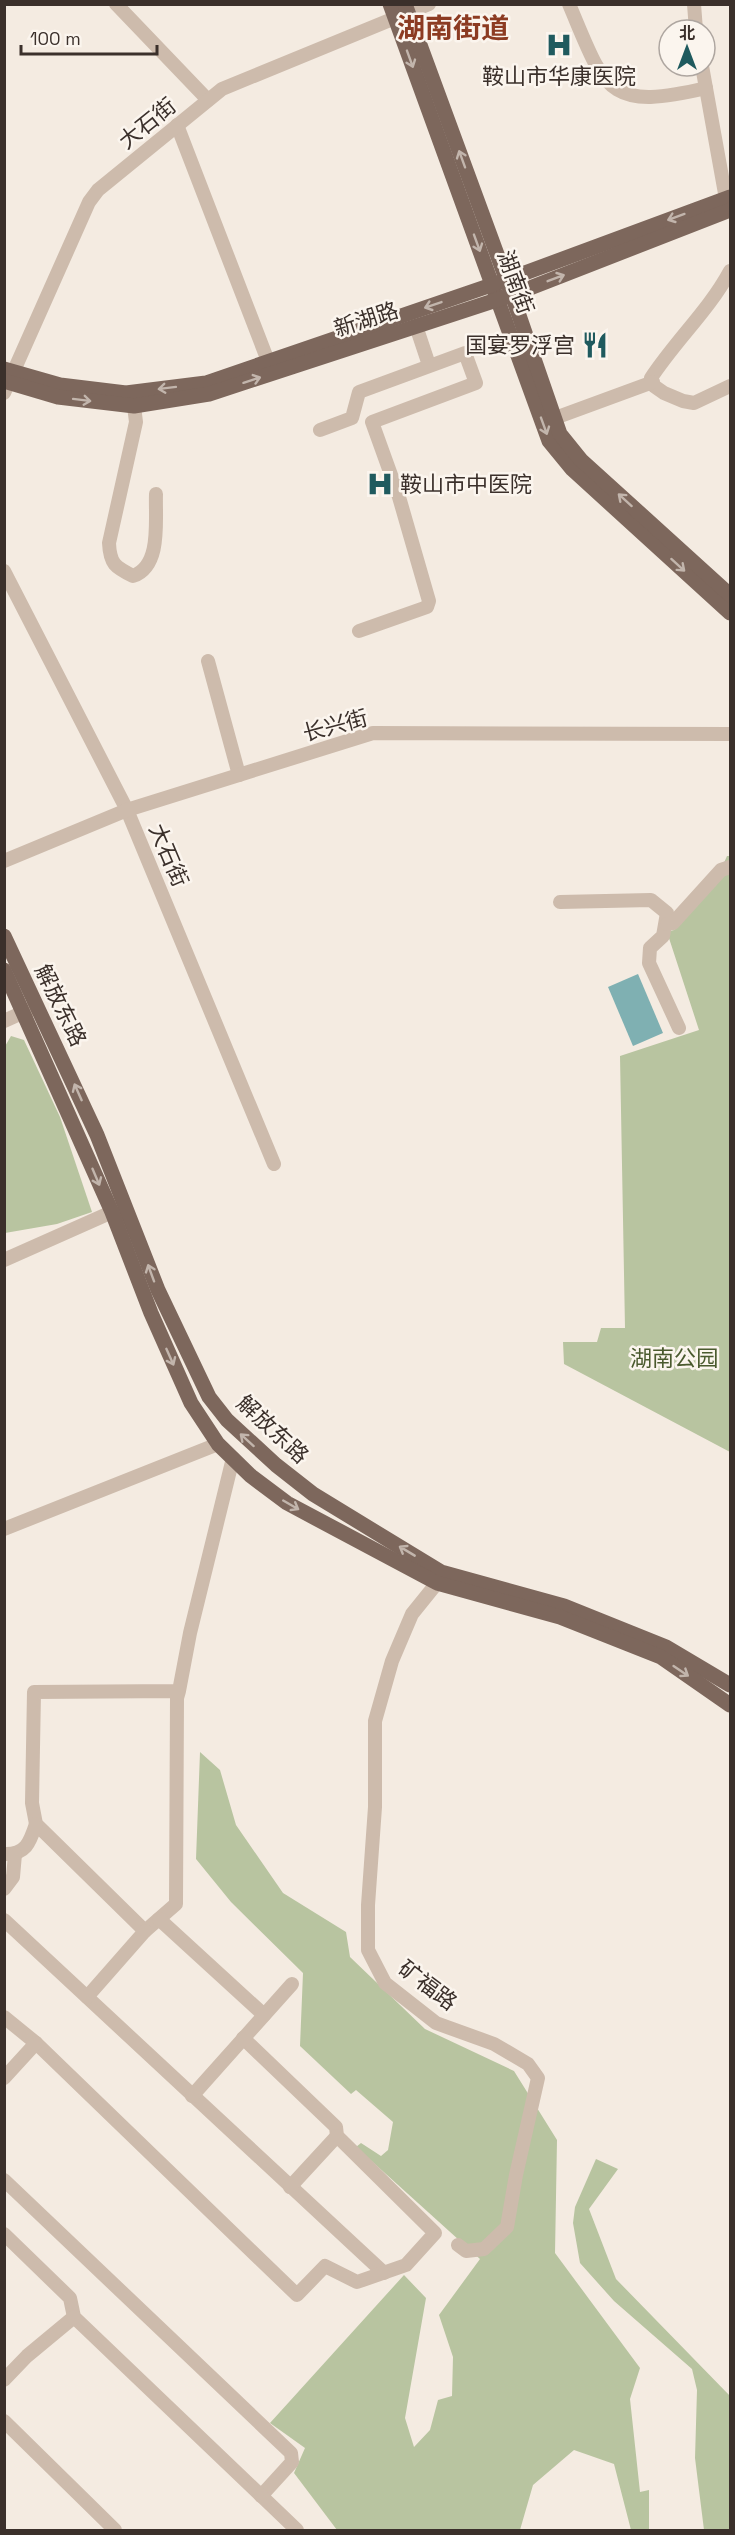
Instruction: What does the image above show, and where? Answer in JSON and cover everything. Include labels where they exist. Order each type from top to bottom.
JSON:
[{"type":"main road","name":"湖南街","points":[[399,9],[502,290],[560,434],[581,460],[730,595]]},
{"type":"main road","name":"新湖路","points":[[7,379],[60,386],[130,400],[209,394],[416,326],[729,202]]},
{"type":"main road","name":"湖南街","points":[[502,290],[549,441],[572,469],[730,612]]},
{"type":"main road","name":"新湖路","points":[[130,400],[206,383],[268,361],[502,290]]},
{"type":"main road","name":"解放东路","points":[[4,936],[150,1313],[190,1403],[218,1444],[251,1476],[287,1503],[439,1577],[560,1617],[660,1657],[730,1705]]},
{"type":"main road","name":"解放东路","points":[[4,970],[32,1008],[97,1135],[158,1290],[209,1396],[240,1433],[313,1494],[439,1577],[564,1606],[666,1647],[730,1685]]},
{"type":"street","points":[[116,4],[208,100]]},
{"type":"street","name":"大石街","points":[[7,379],[89,202],[98,190],[222,89],[399,9],[429,4]]},
{"type":"street","points":[[569,4],[596,66],[605,80],[620,92],[635,97],[663,96],[706,88]]},
{"type":"street","points":[[704,78],[729,202]]},
{"type":"street","points":[[177,125],[268,361]]},
{"type":"street","points":[[730,272],[716,297],[670,350],[651,378],[654,387],[664,393],[694,403],[730,386]]},
{"type":"street","points":[[416,326],[429,365]]},
{"type":"street","points":[[320,430],[352,418],[359,392],[465,353],[476,383],[372,422],[399,497],[429,601],[427,607],[359,631]]},
{"type":"street","points":[[555,418],[653,382]]},
{"type":"street","points":[[130,400],[136,423],[115,507],[109,558],[119,569],[133,576],[144,572],[152,559],[156,494]]},
{"type":"street","name":"大石街","points":[[5,575],[127,810],[274,1164]]},
{"type":"street","points":[[208,661],[239,775]]},
{"type":"street","name":"长兴街","points":[[4,861],[127,810],[373,733],[730,734]]},
{"type":"street","points":[[667,924],[673,923],[720,870],[730,867]]},
{"type":"street","points":[[560,902],[651,900],[667,913],[667,924],[663,936],[650,948],[649,963],[679,1028]]},
{"type":"street","points":[[4,1021],[32,1008]]},
{"type":"street","points":[[4,1260],[112,1212]]},
{"type":"street","points":[[4,1528],[218,1444]]},
{"type":"street","points":[[87,1996],[145,1931],[176,1904],[179,1691],[190,1633],[233,1458]]},
{"type":"street","name":"矿福路","points":[[439,1577],[412,1614],[392,1661],[375,1721],[375,1807],[368,1905],[368,1950],[385,1983],[436,2023],[494,2044],[528,2064],[538,2078],[507,2227],[484,2249],[466,2251],[458,2245]]},
{"type":"street","points":[[4,1890],[13,1877],[10,1854],[29,1845],[36,1824],[32,1803],[34,1692],[179,1691]]},
{"type":"street","points":[[36,1824],[145,1931]]},
{"type":"street","points":[[159,1919],[264,2015]]},
{"type":"street","points":[[4,1920],[384,2273]]},
{"type":"street","points":[[192,2096],[292,1984]]},
{"type":"street","points":[[4,2017],[36,2043],[297,2295],[325,2266],[357,2282],[406,2265],[435,2234],[337,2136],[336,2127],[243,2038]]},
{"type":"street","points":[[4,2078],[36,2043]]},
{"type":"street","points":[[290,2187],[337,2136]]},
{"type":"street","points":[[4,2180],[291,2453],[292,2462],[261,2496]]},
{"type":"street","points":[[4,2234],[70,2298],[74,2317],[297,2530]]},
{"type":"street","points":[[4,2380],[27,2356],[74,2317]]},
{"type":"street","points":[[4,2421],[115,2530]]},
{"type":"green space","name":"湖南公园","points":[[727,856],[730,856],[730,1452],[564,1364],[563,1342],[597,1342],[601,1328],[625,1328],[620,1056],[699,1030],[667,932],[674,930],[713,888]]},
{"type":"green space","points":[[11,1036],[24,1040],[60,1117],[92,1212],[57,1224],[5,1233],[4,1048]]},
{"type":"green space","points":[[200,1752],[220,1770],[236,1825],[283,1893],[346,1932],[350,1957],[425,2029],[514,2071],[557,2140],[555,2253],[640,2368],[630,2399],[640,2492],[649,2490],[649,2530],[631,2530],[614,2464],[574,2450],[533,2485],[520,2530],[337,2530],[294,2473],[305,2448],[270,2423],[404,2275],[426,2298],[405,2418],[414,2447],[430,2430],[438,2400],[452,2396],[453,2357],[439,2315],[480,2259],[356,2147],[361,2143],[381,2156],[388,2150],[393,2122],[356,2090],[351,2094],[300,2046],[303,1973],[231,1902],[196,1859]]},
{"type":"green space","points":[[596,2159],[618,2169],[589,2209],[616,2279],[730,2396],[730,2530],[704,2530],[695,2458],[697,2390],[692,2369],[614,2301],[580,2263],[573,2223],[575,2207]]},
{"type":"water","points":[[638,974],[663,1033],[633,1046],[608,987]]},
{"type":"place","name":"鞍山市华康医院","points":[[559,45]]},
{"type":"place","name":"国宴罗浮宫","points":[[595,345]]},
{"type":"place","name":"鞍山市中医院","points":[[380,484]]},
{"type":"district","name":"湖南街道","points":[[453,28]]}]
